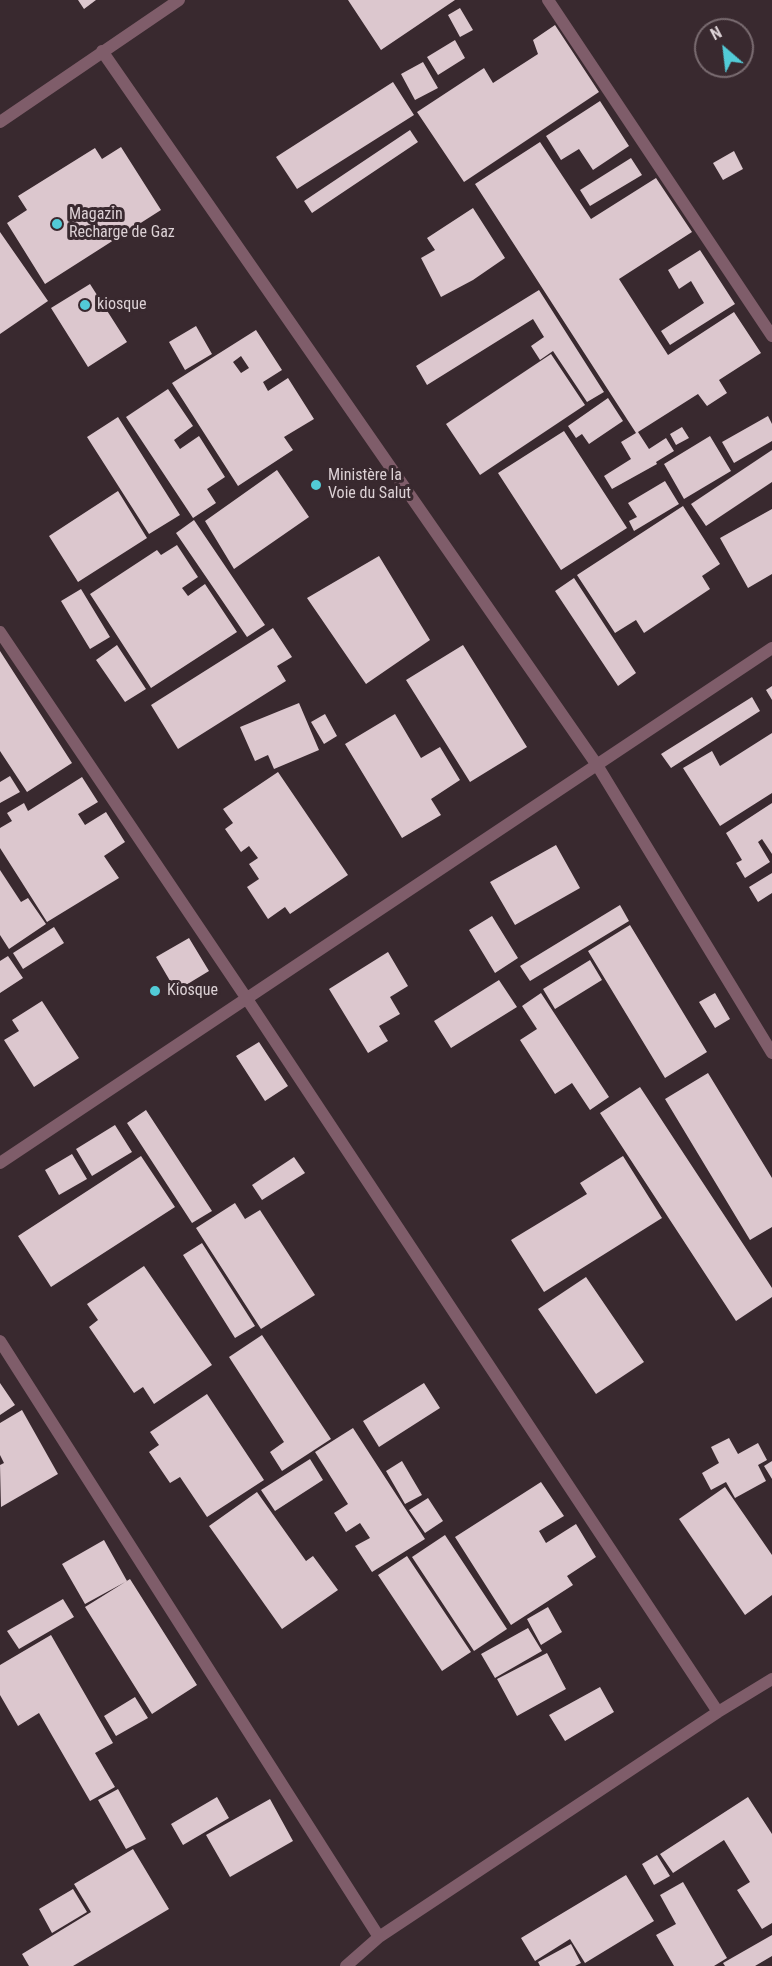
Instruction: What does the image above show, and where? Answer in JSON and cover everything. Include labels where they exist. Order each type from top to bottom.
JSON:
[{"type":"street","points":[[0,122],[179,0]]},
{"type":"street","points":[[548,0],[772,336]]},
{"type":"street","points":[[102,51],[597,765],[772,1053]]},
{"type":"street","points":[[0,632],[247,999],[718,1712]]},
{"type":"street","points":[[0,1163],[772,648]]},
{"type":"street","points":[[0,1341],[379,1937]]},
{"type":"street","points":[[346,1966],[379,1937],[718,1712],[772,1679]]},
{"type":"building","points":[[78,0],[96,0],[84,9]]},
{"type":"building","points":[[348,0],[455,0],[381,50]]},
{"type":"building","points":[[460,8],[473,30],[460,37],[448,15]]},
{"type":"building","points":[[555,25],[599,92],[464,182],[417,112],[484,68],[493,83],[538,54],[533,40]]},
{"type":"building","points":[[455,40],[465,58],[438,75],[427,57]]},
{"type":"building","points":[[423,62],[438,88],[415,100],[401,74]]},
{"type":"building","points":[[393,82],[414,115],[297,189],[276,157]]},
{"type":"building","points":[[600,101],[629,146],[593,170],[579,149],[561,160],[546,136]]},
{"type":"building","points":[[410,130],[418,142],[312,213],[304,201]]},
{"type":"building","points":[[540,142],[591,219],[656,178],[692,232],[619,279],[668,355],[734,312],[761,353],[719,380],[727,393],[707,406],[698,394],[638,432],[649,449],[666,438],[674,451],[656,462],[657,464],[612,489],[604,476],[631,459],[621,442],[636,433],[475,184]]},
{"type":"building","points":[[121,147],[161,210],[45,284],[7,223],[27,210],[18,196],[95,148],[102,159]]},
{"type":"building","points":[[734,151],[743,169],[723,180],[713,163]]},
{"type":"building","points":[[631,158],[642,175],[590,206],[580,190]]},
{"type":"building","points":[[473,208],[505,258],[473,280],[441,297],[421,258],[435,250],[427,238]]},
{"type":"building","points":[[0,232],[48,301],[0,334]]},
{"type":"building","points":[[700,250],[735,304],[670,345],[661,331],[704,303],[691,281],[679,289],[668,270]]},
{"type":"building","points":[[90,284],[127,342],[88,367],[51,308]]},
{"type":"building","points":[[539,290],[604,392],[587,402],[553,351],[540,360],[531,346],[544,337],[533,319],[427,385],[416,366]]},
{"type":"building","points":[[196,326],[212,354],[185,370],[169,342]]},
{"type":"building","points":[[256,330],[282,370],[263,382],[268,391],[288,378],[314,419],[284,437],[293,450],[238,486],[172,383]],"holes":[[[241,356],[249,368],[241,373],[233,362]]]},
{"type":"building","points":[[551,354],[585,405],[480,475],[446,424]]},
{"type":"building","points":[[168,389],[193,426],[174,440],[180,449],[199,436],[225,477],[207,489],[216,503],[193,518],[126,417]]},
{"type":"building","points":[[608,398],[623,421],[589,444],[582,434],[576,438],[568,426]]},
{"type":"building","points":[[768,416],[772,424],[772,441],[734,463],[722,442]]},
{"type":"building","points":[[118,417],[180,515],[149,534],[87,437]]},
{"type":"building","points":[[682,427],[689,438],[676,445],[670,434]]},
{"type":"building","points":[[564,431],[627,528],[561,570],[498,473]]},
{"type":"building","points":[[710,436],[731,471],[684,499],[664,464]]},
{"type":"building","points":[[772,450],[772,482],[706,526],[691,504]]},
{"type":"building","points":[[277,470],[309,517],[234,569],[205,521]]},
{"type":"building","points":[[665,481],[679,504],[634,531],[629,521],[637,517],[628,503]]},
{"type":"building","points":[[118,491],[147,538],[78,582],[49,536]]},
{"type":"building","points":[[683,506],[720,564],[702,576],[710,589],[644,633],[636,620],[615,633],[577,575]]},
{"type":"building","points":[[772,509],[772,574],[748,588],[720,538]]},
{"type":"building","points":[[194,520],[265,625],[247,637],[176,533]]},
{"type":"building","points":[[177,545],[198,577],[182,588],[188,596],[205,584],[237,632],[151,688],[90,594],[157,550],[161,555]]},
{"type":"building","points":[[379,556],[430,640],[366,684],[307,598]]},
{"type":"building","points":[[574,578],[636,673],[618,686],[555,591]]},
{"type":"building","points":[[81,589],[110,637],[90,649],[61,601]]},
{"type":"building","points":[[273,628],[292,657],[277,666],[286,681],[178,749],[151,705]]},
{"type":"building","points":[[117,645],[146,689],[125,702],[96,660]]},
{"type":"building","points":[[463,645],[527,747],[470,782],[406,680]]},
{"type":"building","points":[[0,651],[72,763],[27,792],[0,751]]},
{"type":"building","points":[[772,686],[772,700],[766,690]]},
{"type":"building","points":[[752,697],[760,711],[671,768],[661,754]]},
{"type":"building","points":[[299,703],[319,750],[274,769],[268,755],[255,761],[240,727]]},
{"type":"building","points":[[325,714],[337,736],[324,744],[311,722]]},
{"type":"building","points":[[395,714],[421,758],[440,747],[460,780],[431,799],[441,815],[402,838],[345,744]]},
{"type":"building","points":[[772,733],[772,793],[720,826],[683,768],[712,751],[720,766]]},
{"type":"building","points":[[278,772],[348,875],[290,914],[285,907],[268,919],[247,887],[259,879],[249,864],[258,858],[249,846],[241,852],[225,829],[233,823],[223,809]]},
{"type":"building","points":[[10,776],[20,792],[0,803],[0,782]]},
{"type":"building","points":[[82,777],[98,802],[78,814],[85,825],[106,812],[125,842],[104,856],[119,878],[47,922],[0,848],[0,828],[12,821],[7,813],[24,803],[28,811]]},
{"type":"building","points":[[772,803],[772,854],[762,839],[758,842],[770,862],[745,878],[736,863],[742,860],[726,833]]},
{"type":"building","points":[[556,845],[580,888],[515,925],[490,882]]},
{"type":"building","points":[[0,870],[21,902],[28,898],[46,924],[9,949],[0,935]]},
{"type":"building","points":[[772,873],[772,893],[758,902],[749,887]]},
{"type":"building","points":[[620,905],[629,921],[530,981],[520,966]]},
{"type":"building","points":[[492,916],[518,958],[495,973],[469,930]]},
{"type":"building","points":[[630,925],[707,1052],[665,1078],[588,951]]},
{"type":"building","points":[[54,927],[64,943],[23,969],[13,953]]},
{"type":"building","points":[[189,938],[209,971],[176,991],[156,957]]},
{"type":"building","points":[[388,952],[408,986],[390,997],[400,1014],[379,1026],[388,1041],[368,1053],[329,989]]},
{"type":"building","points":[[8,956],[23,978],[0,993],[0,961]]},
{"type":"building","points":[[590,960],[602,980],[555,1009],[543,989]]},
{"type":"building","points":[[499,980],[517,1007],[451,1048],[434,1021]]},
{"type":"building","points":[[541,993],[609,1097],[590,1110],[572,1083],[555,1094],[520,1040],[537,1029],[522,1006]]},
{"type":"building","points":[[715,993],[730,1019],[715,1028],[699,1002]]},
{"type":"building","points":[[42,1001],[79,1058],[34,1087],[4,1040],[19,1031],[12,1020]]},
{"type":"building","points":[[259,1042],[288,1086],[265,1101],[236,1056]]},
{"type":"building","points":[[708,1073],[772,1178],[772,1227],[750,1240],[665,1099]]},
{"type":"building","points":[[640,1087],[772,1288],[772,1297],[736,1321],[600,1113]]},
{"type":"building","points":[[146,1110],[212,1211],[192,1223],[127,1123]]},
{"type":"building","points":[[115,1125],[132,1152],[92,1176],[76,1149]]},
{"type":"building","points":[[72,1154],[87,1179],[59,1195],[45,1170]]},
{"type":"building","points":[[141,1156],[175,1207],[51,1287],[18,1236]]},
{"type":"building","points":[[623,1156],[662,1218],[544,1292],[511,1240],[587,1194],[580,1183]]},
{"type":"building","points":[[294,1157],[305,1173],[262,1200],[252,1185]]},
{"type":"building","points":[[235,1203],[245,1219],[260,1210],[315,1295],[261,1329],[196,1228]]},
{"type":"building","points":[[202,1243],[255,1326],[235,1338],[183,1255]]},
{"type":"building","points":[[144,1266],[212,1365],[154,1404],[143,1387],[134,1393],[89,1327],[98,1320],[87,1304]]},
{"type":"building","points":[[586,1277],[644,1362],[596,1394],[538,1309]]},
{"type":"building","points":[[262,1335],[331,1439],[282,1471],[270,1452],[284,1442],[229,1357]]},
{"type":"building","points":[[0,1383],[15,1405],[0,1415]]},
{"type":"building","points":[[424,1383],[440,1408],[379,1447],[363,1421]]},
{"type":"building","points":[[207,1394],[264,1480],[207,1517],[180,1477],[170,1483],[149,1452],[159,1445],[150,1432]]},
{"type":"building","points":[[22,1410],[58,1474],[1,1507],[0,1465],[4,1463],[0,1455],[0,1423]]},
{"type":"building","points":[[353,1428],[425,1539],[372,1572],[355,1546],[370,1538],[360,1523],[346,1532],[334,1513],[348,1504],[315,1452]]},
{"type":"building","points":[[729,1438],[738,1454],[758,1443],[767,1460],[758,1465],[766,1481],[735,1498],[726,1482],[711,1490],[702,1473],[719,1463],[711,1447]]},
{"type":"building","points":[[310,1459],[323,1480],[275,1511],[261,1490]]},
{"type":"building","points":[[402,1461],[422,1495],[405,1504],[386,1471]]},
{"type":"building","points":[[772,1461],[772,1479],[764,1466]]},
{"type":"building","points":[[541,1482],[564,1516],[539,1531],[546,1543],[576,1524],[596,1557],[567,1576],[573,1585],[511,1625],[455,1537]]},
{"type":"building","points":[[725,1487],[772,1555],[772,1595],[745,1615],[679,1519]]},
{"type":"building","points":[[257,1492],[306,1561],[313,1556],[338,1590],[282,1629],[209,1526]]},
{"type":"building","points":[[428,1498],[443,1521],[425,1533],[409,1510]]},
{"type":"building","points":[[445,1535],[507,1629],[474,1651],[412,1557]]},
{"type":"building","points":[[104,1540],[127,1581],[85,1604],[62,1564]]},
{"type":"building","points":[[407,1556],[471,1652],[442,1671],[378,1575]]},
{"type":"building","points":[[130,1579],[197,1685],[152,1714],[85,1607]]},
{"type":"building","points":[[63,1599],[74,1617],[19,1649],[7,1631]]},
{"type":"building","points":[[548,1607],[562,1632],[541,1645],[527,1619]]},
{"type":"building","points":[[528,1628],[542,1651],[495,1678],[481,1654]]},
{"type":"building","points":[[51,1635],[113,1743],[95,1753],[115,1787],[90,1801],[39,1713],[18,1726],[0,1695],[0,1665]]},
{"type":"building","points":[[547,1653],[566,1689],[517,1716],[497,1679]]},
{"type":"building","points":[[600,1687],[614,1712],[565,1741],[549,1715]]},
{"type":"building","points":[[135,1697],[148,1718],[116,1736],[104,1716]]},
{"type":"building","points":[[118,1789],[146,1839],[126,1849],[98,1800]]},
{"type":"building","points":[[217,1797],[229,1818],[183,1845],[171,1824]]},
{"type":"building","points":[[748,1797],[772,1834],[772,1923],[762,1929],[737,1890],[750,1882],[724,1840],[673,1873],[660,1854]]},
{"type":"building","points":[[270,1799],[293,1841],[230,1877],[206,1835]]},
{"type":"building","points":[[133,1849],[169,1909],[73,1966],[29,1966],[22,1954],[91,1912],[74,1884]]},
{"type":"building","points":[[657,1855],[670,1876],[654,1885],[642,1864]]},
{"type":"building","points":[[626,1875],[654,1921],[585,1963],[570,1939],[535,1961],[521,1938]]},
{"type":"building","points":[[683,1882],[727,1958],[714,1966],[674,1966],[656,1935],[676,1924],[660,1895]]},
{"type":"building","points":[[73,1889],[87,1912],[52,1933],[39,1909]]},
{"type":"building","points":[[772,1935],[772,1956],[755,1966],[725,1966],[723,1963]]},
{"type":"building","points":[[571,1944],[581,1963],[575,1966],[540,1966],[538,1962]]},
{"type":"place","name":"Magazin Recharge de Gaz","points":[[57,224]]},
{"type":"place","name":"kiosque","points":[[85,305]]},
{"type":"place","name":"Ministère la Voie du Salut","points":[[316,485]]},
{"type":"place","name":"Kiosque","points":[[155,991]]}]
